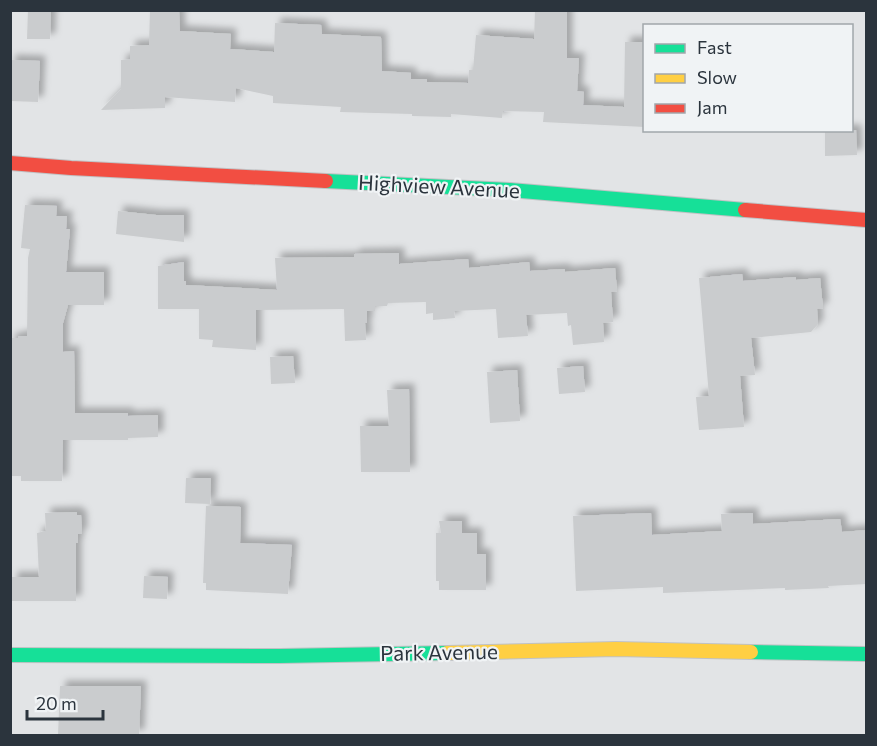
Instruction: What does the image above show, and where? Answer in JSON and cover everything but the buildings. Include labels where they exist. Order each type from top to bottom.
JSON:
[{"type":"street","name":"Highview Avenue","points":[[10,163],[510,190],[867,220]]},
{"type":"street","name":"Park Avenue","points":[[10,655],[280,656],[616,649],[867,654]]},
{"type":"traffic: fast","points":[[326,181],[510,190],[745,210]]},
{"type":"traffic: fast","points":[[751,652],[866,654]]},
{"type":"traffic: fast","points":[[10,655],[280,656],[447,653]]},
{"type":"traffic: slow","points":[[447,653],[616,649],[751,652]]},
{"type":"traffic: jam","points":[[10,163],[326,181]]},
{"type":"traffic: jam","points":[[745,210],[866,220]]}]
